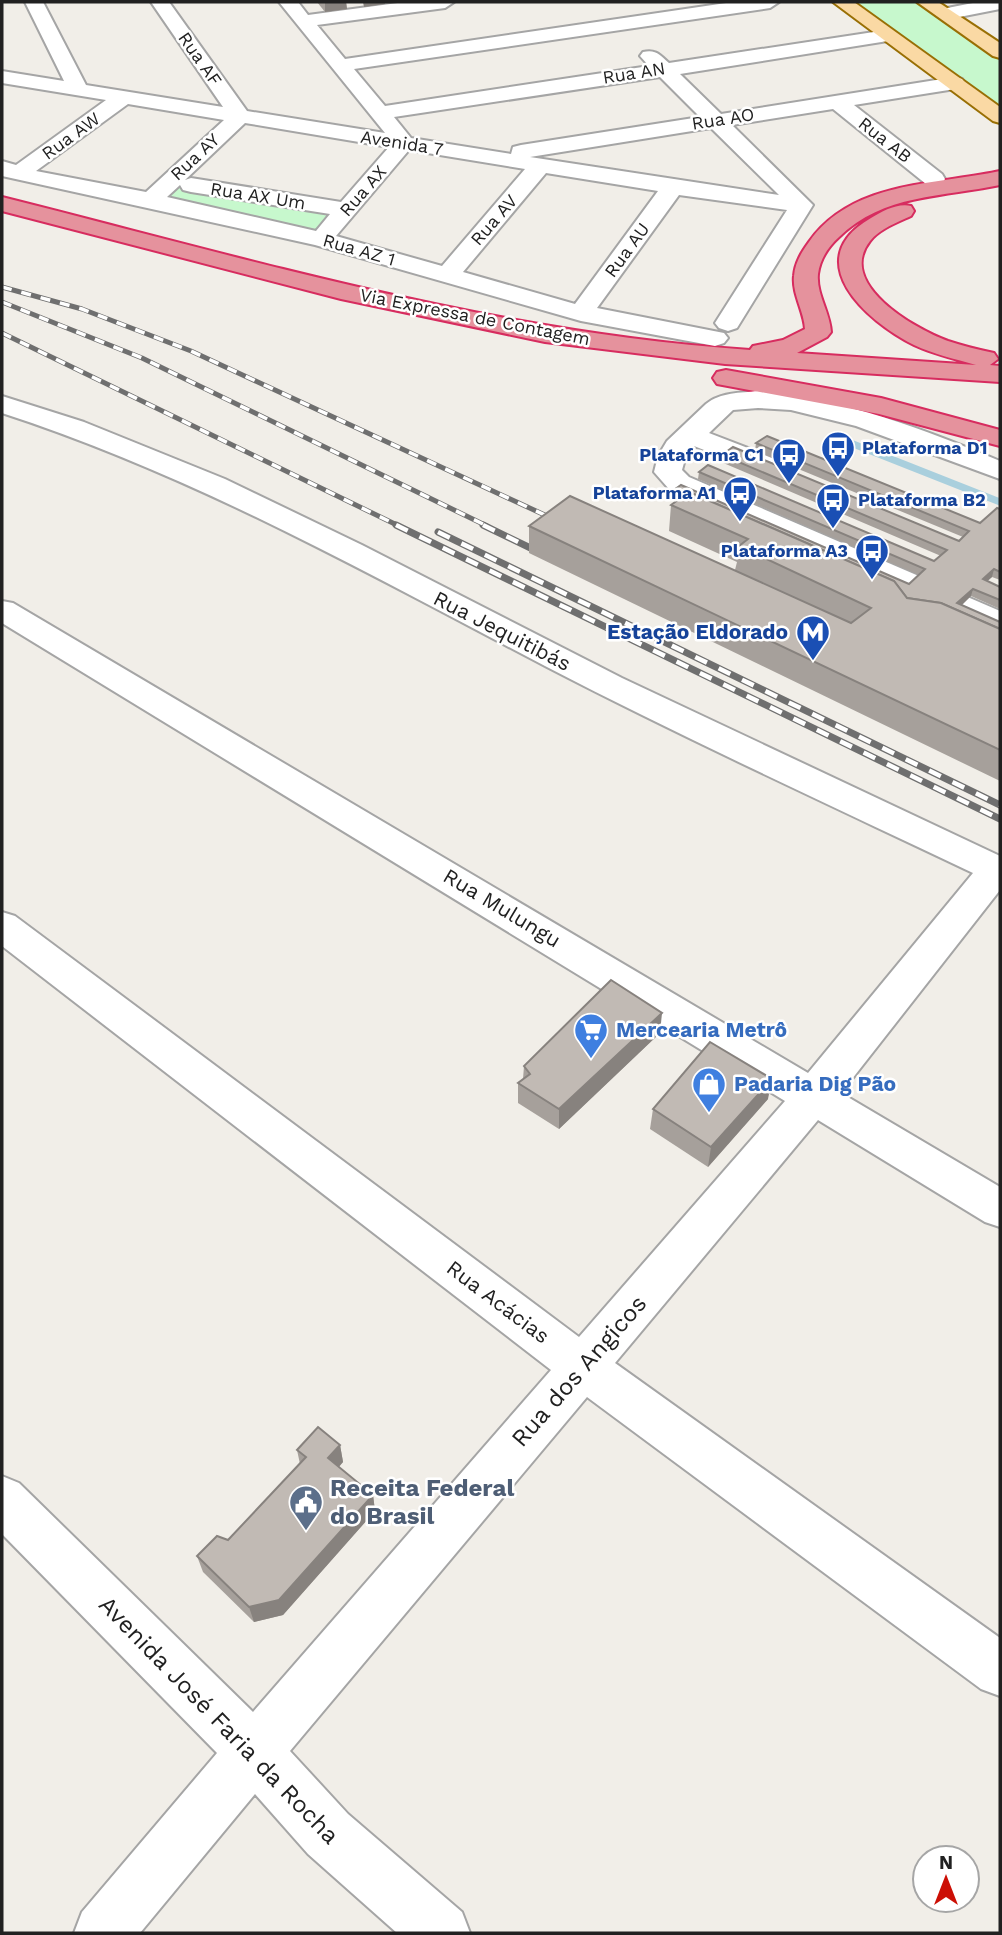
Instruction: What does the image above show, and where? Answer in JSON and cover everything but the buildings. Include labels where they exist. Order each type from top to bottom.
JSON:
[{"type":"highway","points":[[724,349],[790,347],[818,332],[818,321],[805,275],[813,251],[842,218],[892,196],[1000,178]]},
{"type":"highway","points":[[1000,198],[955,199],[909,208],[878,223],[858,241],[849,265],[855,287],[900,326],[937,345],[1000,363]]},
{"type":"highway","name":"Via Expressa de Contagem","points":[[2,203],[341,292],[545,334],[1000,374]]},
{"type":"highway","name":"Via Expressa de Contagem","points":[[83,249],[321,310],[562,361]]},
{"type":"highway","points":[[724,349],[881,406],[1000,438]]},
{"type":"highway","name":"Via Expressa de Contagem","points":[[619,368],[724,349],[860,387],[1000,397]]},
{"type":"highway","points":[[860,387],[1000,412]]},
{"type":"main road","points":[[842,2],[1000,117]]},
{"type":"main road","points":[[926,2],[1000,52]]},
{"type":"street","points":[[34,2],[78,89]]},
{"type":"street","name":"Rua AF","points":[[160,2],[240,116]]},
{"type":"street","points":[[288,2],[404,143]]},
{"type":"street","points":[[304,21],[445,2]]},
{"type":"street","points":[[342,65],[770,2]]},
{"type":"street","points":[[944,14],[1000,3]]},
{"type":"street","points":[[596,9],[665,68],[802,205],[724,349]]},
{"type":"street","name":"Rua AN","points":[[382,113],[887,36]]},
{"type":"street","name":"Avenida 7","points":[[4,79],[673,187],[802,205]]},
{"type":"street","name":"Rua AO","points":[[492,157],[835,100],[955,83]]},
{"type":"street","name":"Rua AW","points":[[10,171],[124,97]]},
{"type":"street","name":"Rua AB","points":[[835,100],[934,179]]},
{"type":"street","name":"Rua AY","points":[[151,200],[240,116]]},
{"type":"street","name":"Rua AX","points":[[321,239],[404,143]]},
{"type":"street","name":"Rua AV","points":[[447,275],[541,165]]},
{"type":"street","name":"Rua AZ 1","points":[[10,171],[321,239],[581,313],[724,349]]},
{"type":"street","name":"Rua AX Um","points":[[169,181],[347,210]]},
{"type":"street","name":"Rua AU","points":[[581,313],[673,187]]},
{"type":"street","points":[[1000,471],[944,447],[860,418],[774,400],[724,402],[691,435],[668,472],[679,483],[1000,623]]},
{"type":"street","name":"Rua Jequitibás","points":[[2,404],[72,424],[212,481],[643,704],[999,871]]},
{"type":"street","points":[[691,435],[798,465]]},
{"type":"street","points":[[691,435],[776,495]]},
{"type":"street","name":"Rua Mulungu","points":[[2,610],[1000,1209]]},
{"type":"street","name":"Rua dos Angicos","points":[[103,1933],[814,1096],[999,871]]},
{"type":"street","name":"Rua Acácias","points":[[2,926],[583,1367],[1000,1670]]},
{"type":"street","name":"Avenida José Faria da Rocha","points":[[2,1500],[254,1752],[328,1833],[441,1933]]},
{"type":"green space","points":[[850,2],[917,2],[1000,57],[1000,108]]},
{"type":"green space","points":[[169,182],[345,211],[321,239],[153,198]]},
{"type":"waterway","points":[[838,438],[1000,502]]},
{"type":"railway","points":[[2,287],[82,309],[191,351],[562,523]]},
{"type":"railway","points":[[2,302],[142,358],[487,526]]},
{"type":"railway","points":[[2,333],[399,526]]},
{"type":"railway","points":[[396,525],[1000,819]]},
{"type":"railway","points":[[483,525],[547,556]]},
{"type":"railway","points":[[438,532],[1000,805]]},
{"type":"place","name":"Plataforma D1","points":[[838,478]]},
{"type":"place","name":"Plataforma C1","points":[[789,485]]},
{"type":"place","name":"Plataforma A1","points":[[740,523]]},
{"type":"place","name":"Plataforma B2","points":[[833,530]]},
{"type":"place","name":"Plataforma A3","points":[[872,581]]},
{"type":"place","name":"Estação Eldorado","points":[[813,662]]},
{"type":"place","name":"Mercearia Metrô","points":[[591,1060]]},
{"type":"place","name":"Padaria Dig Pão","points":[[709,1114]]},
{"type":"place","name":"Receita Federal do Brasil","points":[[306,1532]]}]
